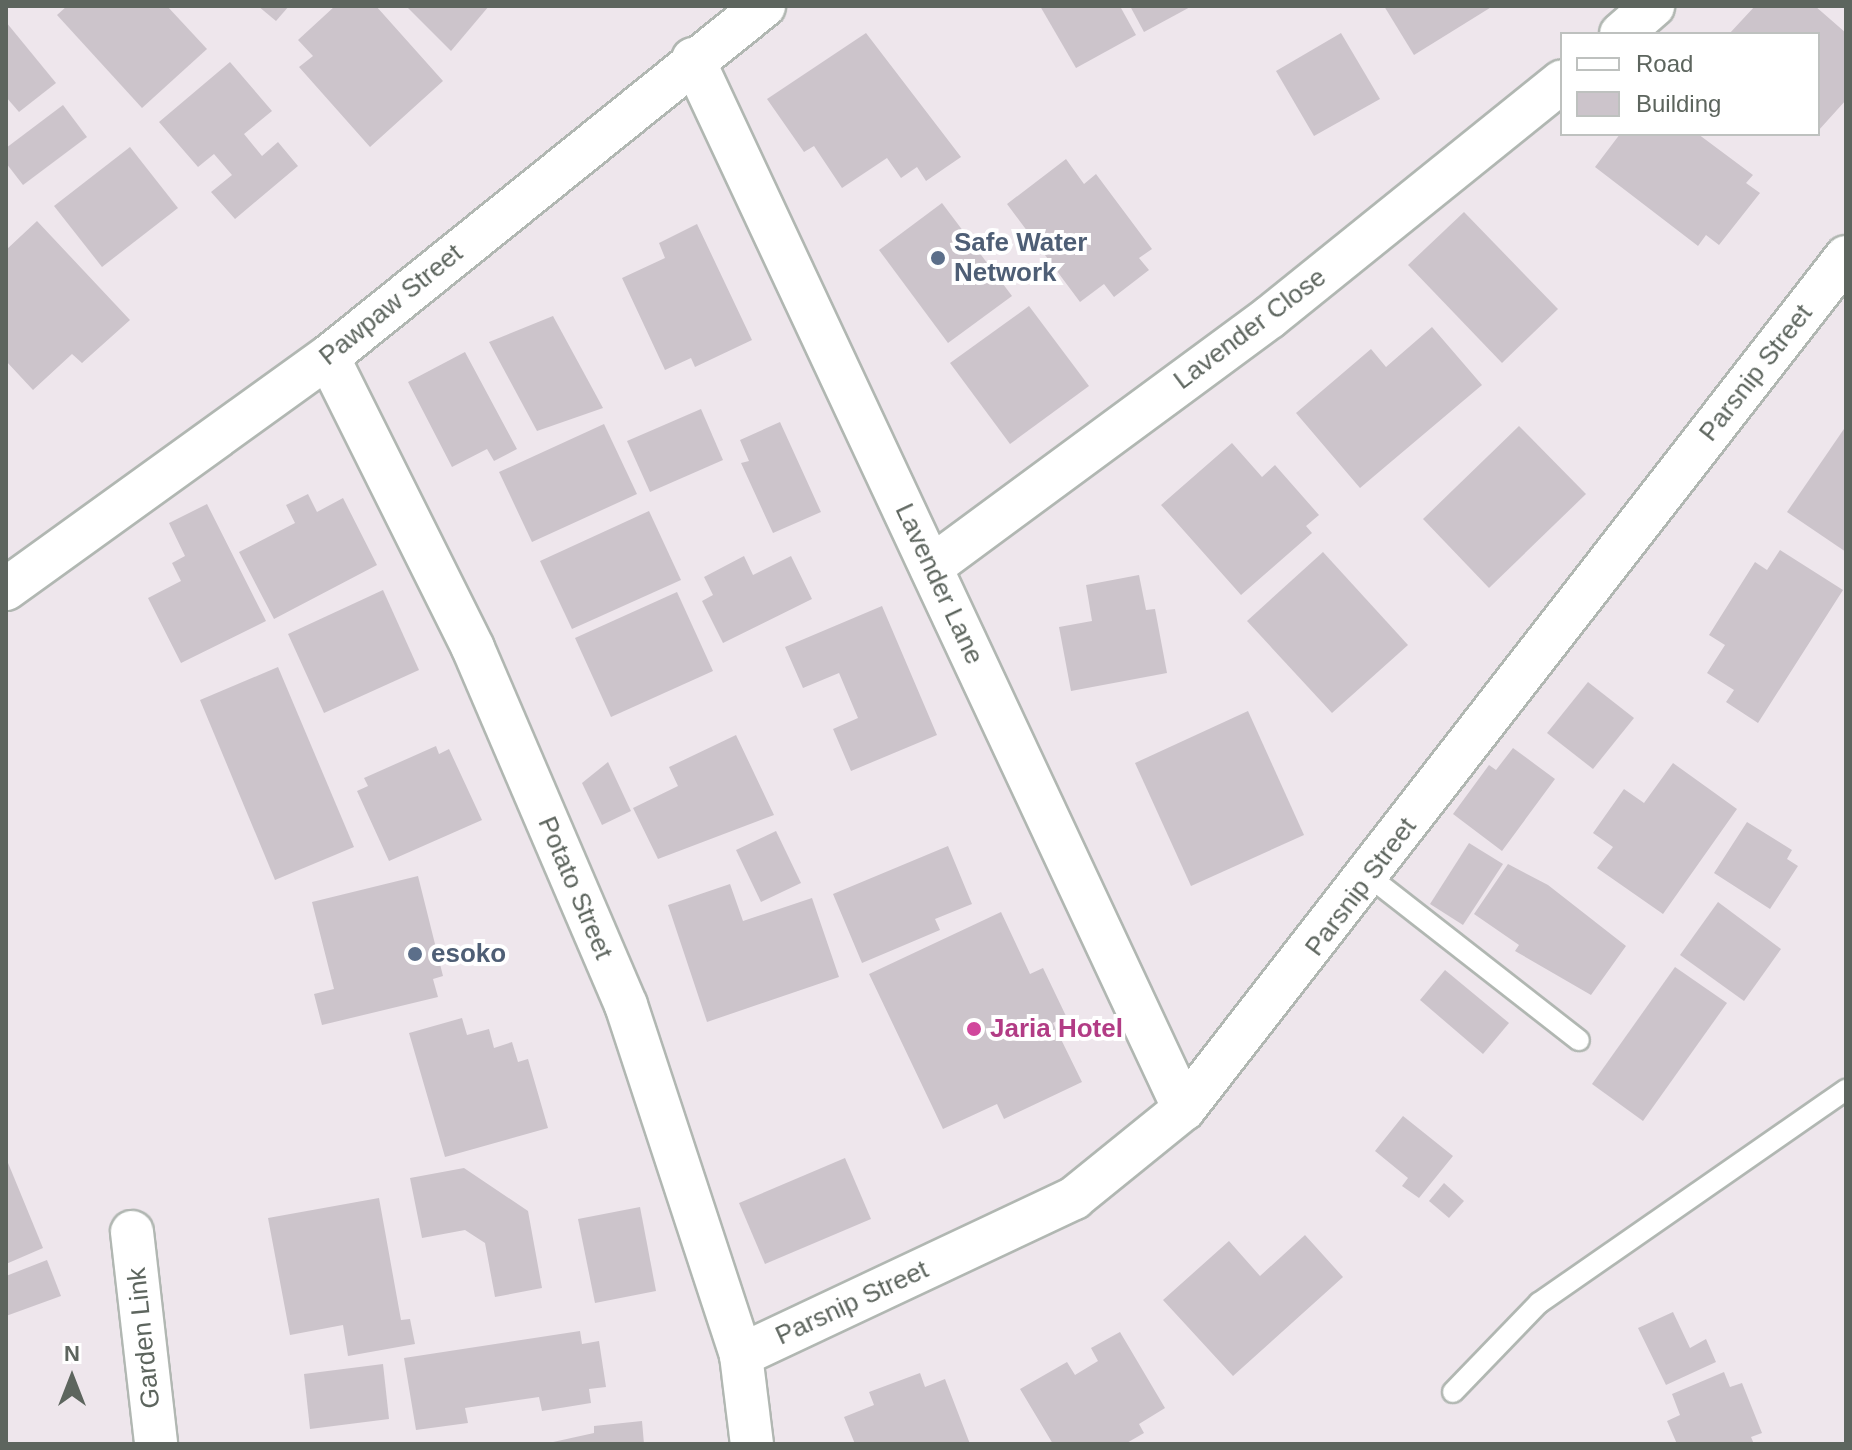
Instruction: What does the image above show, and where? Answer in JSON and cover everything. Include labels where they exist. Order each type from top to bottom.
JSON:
[{"type":"street","name":"Pawpaw Street","points":[[6,589],[328,357],[693,59],[764,6]]},
{"type":"street","points":[[1623,32],[1653,6]]},
{"type":"street","name":"Lavender Lane","points":[[693,59],[1184,1109]]},
{"type":"street","name":"Lavender Close","points":[[931,567],[1270,317],[1560,83]]},
{"type":"street","name":"Parsnip Street","points":[[741,1355],[1074,1198],[1184,1109],[1370,877],[1846,257]]},
{"type":"street","name":"Potato Street","points":[[328,357],[473,648],[626,1005],[741,1355],[752,1444]]},
{"type":"street","name":"Garden Link","points":[[132,1232],[156,1444]]},
{"type":"lane","points":[[1370,877],[1579,1040]]},
{"type":"lane","points":[[1453,1392],[1539,1303],[1846,1090]]},
{"type":"building","points":[[67,6],[167,6],[207,49],[142,108],[57,15]]},
{"type":"building","points":[[258,6],[289,6],[276,21]]},
{"type":"building","points":[[335,6],[376,6],[443,81],[370,147],[299,67],[313,56],[298,40]]},
{"type":"building","points":[[406,6],[489,6],[451,51]]},
{"type":"building","points":[[1040,6],[1121,8],[1136,35],[1076,68]]},
{"type":"building","points":[[1130,6],[1192,6],[1144,32]]},
{"type":"building","points":[[1384,6],[1493,6],[1414,55]]},
{"type":"building","points":[[1755,6],[1815,6],[1846,33],[1846,100],[1820,129],[1820,32],[1731,32]]},
{"type":"building","points":[[6,22],[56,83],[19,112],[6,97]]},
{"type":"building","points":[[866,33],[961,157],[926,181],[917,167],[901,178],[887,158],[842,188],[814,146],[804,152],[767,99]]},
{"type":"building","points":[[1341,33],[1380,99],[1314,136],[1276,71]]},
{"type":"building","points":[[230,62],[272,111],[244,134],[262,156],[278,142],[298,166],[235,219],[211,192],[232,175],[214,154],[198,167],[159,122]]},
{"type":"building","points":[[63,105],[87,137],[23,185],[6,163],[6,148]]},
{"type":"building","points":[[1618,136],[1701,136],[1753,175],[1746,183],[1760,193],[1719,245],[1706,235],[1698,246],[1595,167]]},
{"type":"building","points":[[130,147],[178,208],[102,267],[54,206]]},
{"type":"building","points":[[1066,159],[1084,184],[1096,174],[1152,249],[1139,258],[1149,270],[1114,297],[1104,284],[1080,302],[1007,204]]},
{"type":"building","points":[[942,203],[1012,296],[948,343],[879,250]]},
{"type":"building","points":[[1464,212],[1558,309],[1502,363],[1408,265]]},
{"type":"building","points":[[37,221],[130,320],[82,363],[72,354],[33,390],[6,361],[6,250]]},
{"type":"building","points":[[697,224],[752,340],[695,367],[691,358],[665,370],[622,278],[665,258],[659,243]]},
{"type":"building","points":[[1029,306],[1089,386],[1010,444],[950,363]]},
{"type":"building","points":[[553,316],[603,408],[537,431],[489,342]]},
{"type":"building","points":[[1432,327],[1482,385],[1360,488],[1296,413],[1371,349],[1386,367]]},
{"type":"building","points":[[465,352],[517,449],[494,461],[487,449],[452,467],[408,382]]},
{"type":"building","points":[[701,409],[723,460],[650,492],[627,441]]},
{"type":"building","points":[[780,422],[821,512],[773,533],[741,463],[749,461],[740,440]]},
{"type":"building","points":[[604,424],[637,494],[532,542],[499,472]]},
{"type":"building","points":[[1519,426],[1586,494],[1489,588],[1423,519]]},
{"type":"building","points":[[1846,426],[1846,552],[1787,512]]},
{"type":"building","points":[[1232,443],[1262,477],[1275,465],[1319,515],[1306,526],[1312,533],[1241,595],[1161,505]]},
{"type":"building","points":[[308,494],[317,512],[343,498],[377,565],[274,619],[239,552],[295,523],[286,505]]},
{"type":"building","points":[[207,504],[266,621],[181,663],[148,598],[181,581],[172,563],[185,556],[169,523]]},
{"type":"building","points":[[649,511],[681,580],[572,629],[540,561]]},
{"type":"building","points":[[1780,550],[1843,590],[1758,723],[1726,702],[1734,690],[1707,673],[1725,645],[1709,635],[1755,562],[1767,570]]},
{"type":"building","points":[[1323,552],[1408,645],[1332,713],[1247,621]]},
{"type":"building","points":[[744,556],[753,575],[791,556],[812,599],[723,643],[702,601],[713,595],[704,577]]},
{"type":"building","points":[[1139,575],[1146,610],[1155,609],[1167,673],[1071,691],[1059,627],[1092,621],[1086,585]]},
{"type":"building","points":[[383,590],[419,670],[324,713],[288,634]]},
{"type":"building","points":[[677,592],[713,671],[611,717],[575,638]]},
{"type":"building","points":[[882,606],[937,735],[851,771],[833,729],[858,718],[839,673],[803,688],[785,647]]},
{"type":"building","points":[[278,667],[354,847],[275,880],[200,700]]},
{"type":"building","points":[[1588,682],[1634,718],[1593,769],[1547,733]]},
{"type":"building","points":[[1248,711],[1304,835],[1191,886],[1135,763]]},
{"type":"building","points":[[736,735],[774,815],[658,859],[633,808],[678,786],[669,767]]},
{"type":"building","points":[[436,746],[439,754],[449,749],[482,820],[389,861],[357,791],[368,786],[364,778]]},
{"type":"building","points":[[1513,748],[1555,779],[1502,851],[1453,814],[1489,765],[1496,770]]},
{"type":"building","points":[[608,762],[631,811],[602,825],[582,783]]},
{"type":"building","points":[[1673,763],[1737,809],[1663,914],[1597,868],[1613,847],[1593,833],[1624,789],[1644,803]]},
{"type":"building","points":[[1747,822],[1792,850],[1787,859],[1798,866],[1770,909],[1714,873]]},
{"type":"building","points":[[776,831],[801,883],[761,902],[736,850]]},
{"type":"building","points":[[1469,843],[1503,864],[1463,925],[1430,904]]},
{"type":"building","points":[[948,846],[972,904],[935,919],[940,930],[862,963],[833,894]]},
{"type":"building","points":[[1508,864],[1548,885],[1626,946],[1591,995],[1515,951],[1519,945],[1474,914]]},
{"type":"building","points":[[418,876],[443,976],[433,979],[438,997],[322,1025],[314,994],[334,989],[312,902]]},
{"type":"building","points":[[730,884],[743,921],[812,898],[839,977],[707,1022],[668,905]]},
{"type":"building","points":[[1718,902],[1781,949],[1744,1001],[1680,955]]},
{"type":"building","points":[[1001,912],[1030,974],[1043,968],[1066,1016],[1053,1023],[1082,1082],[1004,1119],[997,1104],[943,1129],[869,974]]},
{"type":"building","points":[[1675,967],[1727,1003],[1643,1121],[1592,1084]]},
{"type":"building","points":[[1445,970],[1509,1023],[1483,1054],[1420,1000]]},
{"type":"building","points":[[462,1018],[467,1035],[489,1029],[494,1048],[512,1042],[518,1062],[528,1059],[548,1128],[445,1157],[409,1033]]},
{"type":"building","points":[[1403,1116],[1453,1156],[1419,1198],[1402,1186],[1408,1178],[1375,1151]]},
{"type":"building","points":[[6,1158],[43,1248],[6,1264]]},
{"type":"building","points":[[845,1158],[871,1219],[765,1264],[739,1203]]},
{"type":"building","points":[[464,1168],[528,1211],[542,1288],[495,1297],[485,1243],[465,1230],[422,1238],[410,1178]]},
{"type":"building","points":[[1444,1183],[1464,1201],[1449,1218],[1429,1201]]},
{"type":"building","points":[[379,1198],[401,1320],[410,1319],[415,1344],[348,1356],[343,1325],[290,1335],[268,1218]]},
{"type":"building","points":[[640,1207],[656,1291],[595,1303],[578,1219]]},
{"type":"building","points":[[1305,1235],[1343,1277],[1233,1376],[1163,1300],[1229,1241],[1260,1276]]},
{"type":"building","points":[[47,1260],[61,1296],[6,1316],[6,1276]]},
{"type":"building","points":[[1673,1312],[1690,1348],[1706,1339],[1716,1362],[1666,1385],[1638,1328]]},
{"type":"building","points":[[580,1331],[582,1344],[599,1341],[606,1387],[589,1389],[591,1403],[542,1411],[539,1397],[465,1408],[468,1423],[416,1430],[404,1358]]},
{"type":"building","points":[[1120,1332],[1165,1408],[1139,1424],[1144,1433],[1125,1444],[1053,1444],[1020,1389],[1067,1362],[1075,1375],[1098,1361],[1091,1348]]},
{"type":"building","points":[[383,1364],[389,1419],[310,1429],[304,1374]]},
{"type":"building","points":[[1724,1372],[1730,1387],[1742,1383],[1762,1433],[1751,1437],[1754,1444],[1677,1444],[1667,1421],[1680,1415],[1672,1394]]},
{"type":"building","points":[[920,1373],[925,1387],[945,1379],[970,1444],[855,1444],[844,1417],[874,1405],[869,1392]]},
{"type":"building","points":[[642,1421],[644,1444],[544,1444],[594,1433],[594,1426]]},
{"type":"place","name":"Safe Water Network","points":[[938,258]]},
{"type":"place","name":"esoko","points":[[415,954]]},
{"type":"place","name":"Jaria Hotel","points":[[974,1029]]}]
